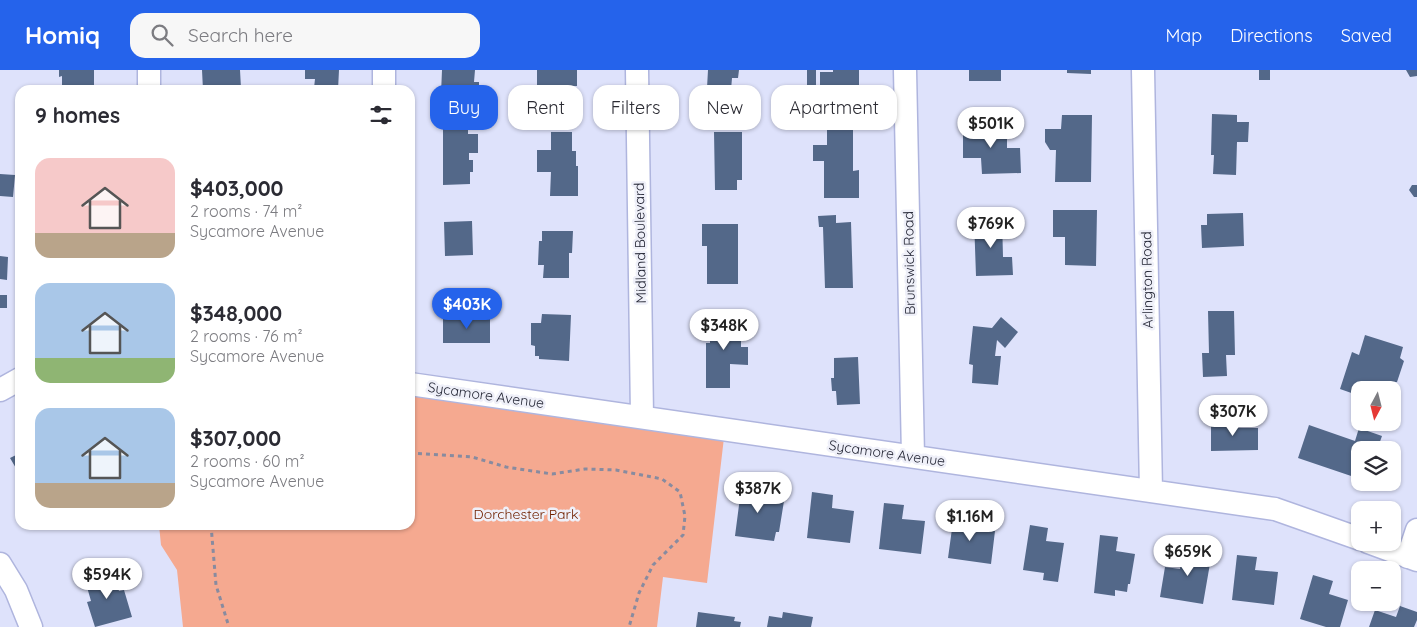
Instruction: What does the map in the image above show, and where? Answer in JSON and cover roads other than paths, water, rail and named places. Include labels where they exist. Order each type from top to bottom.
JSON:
[{"type":"street","points":[[149,70],[149,85]]},
{"type":"street","points":[[384,70],[384,85]]},
{"type":"street","name":"Midland Boulevard","points":[[637,70],[642,416]]},
{"type":"street","name":"Brunswick Road","points":[[905,70],[913,456]]},
{"type":"street","name":"Arlington Road","points":[[1143,70],[1150,491]]},
{"type":"street","points":[[0,390],[15,381]]},
{"type":"street","name":"Sycamore Avenue","points":[[415,385],[1275,509],[1351,537]]},
{"type":"street","points":[[1393,551],[1413,558],[1417,530]]},
{"type":"street","points":[[0,564],[16,590],[31,627]]},
{"type":"park label","name":"Dorchester Park","points":[[526,514]]}]
